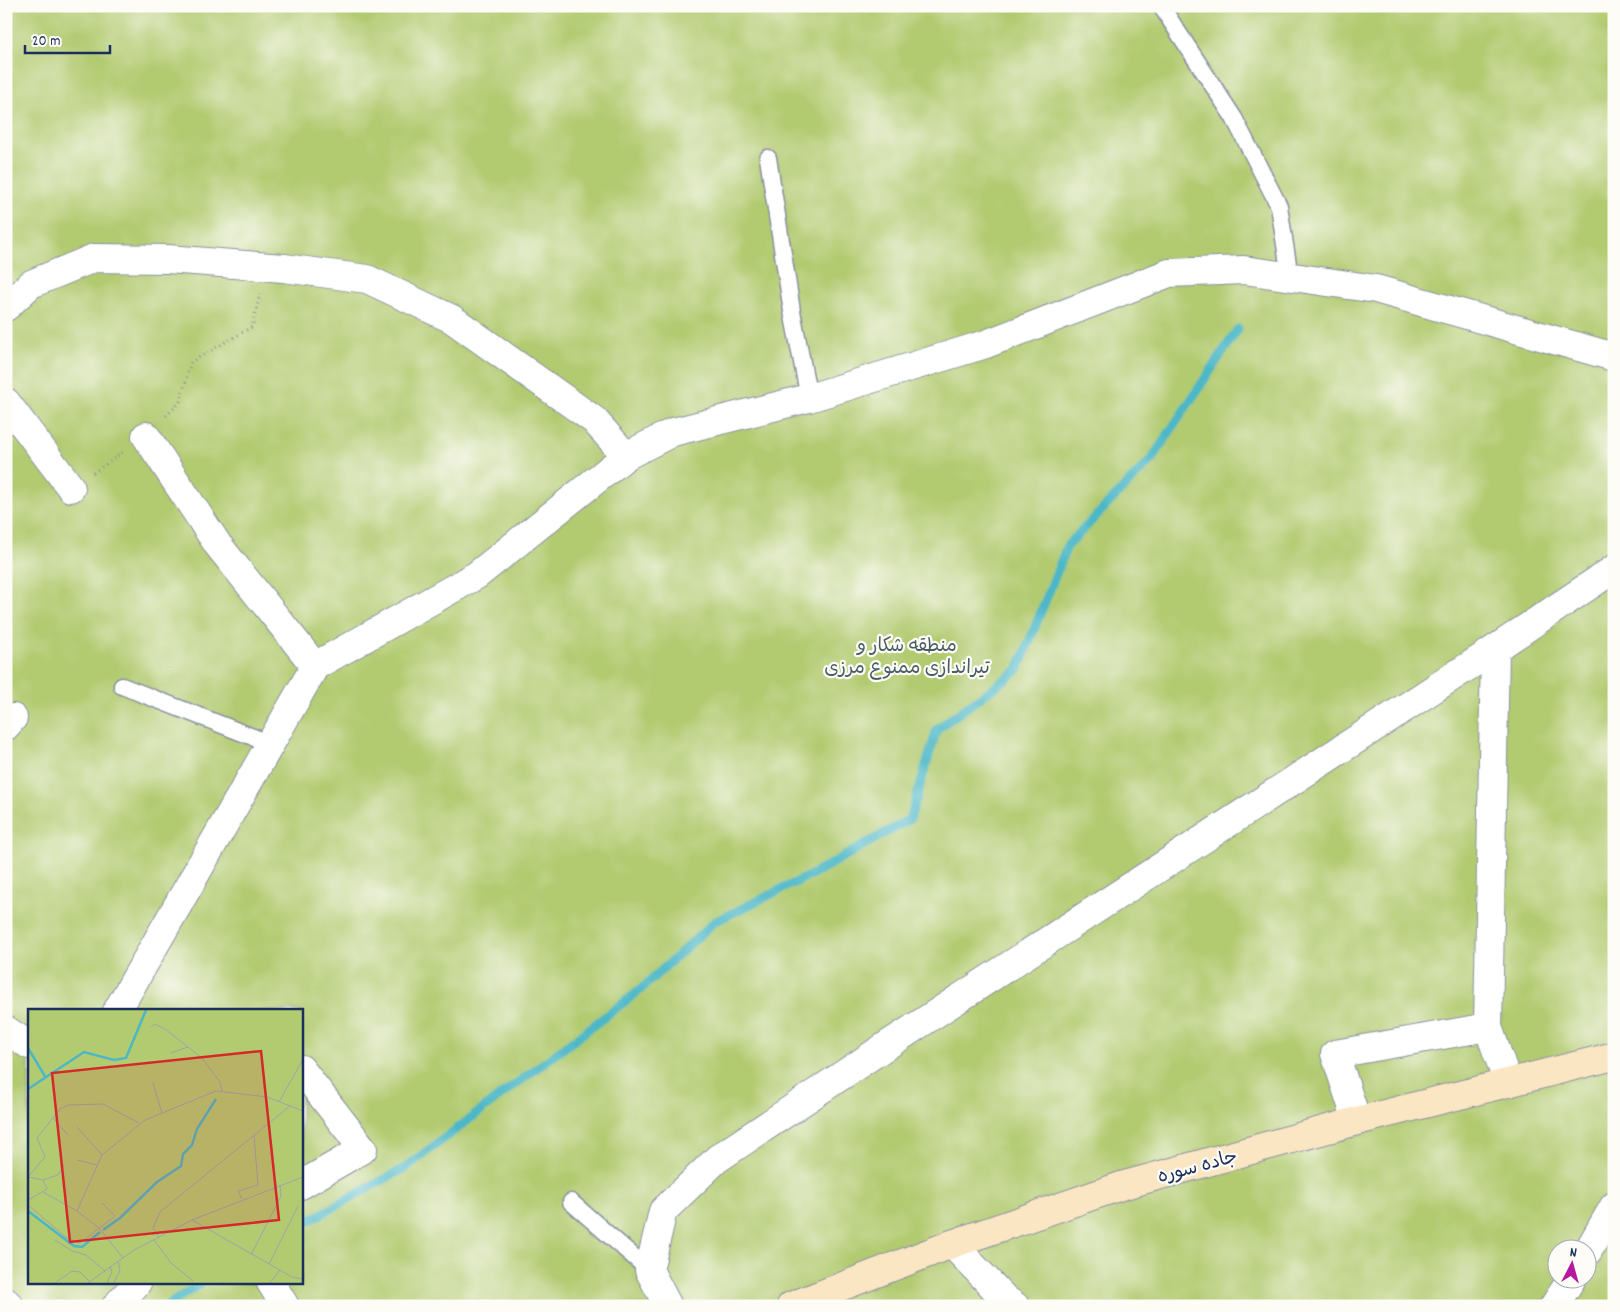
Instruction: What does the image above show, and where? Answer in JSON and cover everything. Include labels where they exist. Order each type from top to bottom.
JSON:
[{"type":"main road","name":"جاده سوره","points":[[791,1306],[952,1244],[1121,1186],[1357,1121],[1614,1056]]},
{"type":"street","points":[[6,307],[30,284],[94,258],[168,259],[266,267],[367,279],[452,319],[594,420],[626,456]]},
{"type":"street","points":[[118,1009],[315,666],[477,575],[626,456],[673,432],[810,398],[986,344],[1168,273],[1244,270],[1376,289],[1614,356]]},
{"type":"street","points":[[6,402],[71,488]]},
{"type":"street","points":[[146,436],[218,545],[315,666]]},
{"type":"street","points":[[668,1306],[649,1270],[663,1211],[717,1159],[894,1040],[1496,649],[1614,569]]},
{"type":"street","points":[[1496,649],[1488,1027],[1508,1083]]},
{"type":"street","points":[[1357,1121],[1335,1054],[1488,1027]]},
{"type":"street","points":[[6,1030],[28,1045]]},
{"type":"street","points":[[302,1070],[363,1150],[302,1184]]},
{"type":"street","points":[[1594,1240],[1614,1206]]},
{"type":"street","points":[[952,1244],[1006,1300],[1015,1306]]},
{"type":"street","points":[[116,1306],[137,1284]]},
{"type":"street","points":[[272,1284],[285,1306]]},
{"type":"street","points":[[1554,1306],[1564,1290]]},
{"type":"street","points":[[6,1302],[10,1306]]},
{"type":"lane","points":[[1161,6],[1234,118],[1279,206],[1290,277]]},
{"type":"lane","points":[[768,158],[792,311],[810,398]]},
{"type":"lane","points":[[122,686],[271,744]]},
{"type":"lane","points":[[571,1202],[649,1270]]},
{"type":"path","points":[[71,488],[146,436],[180,402],[191,362],[252,327],[266,267]]},
{"type":"green space","name":"منطقه شکار و تیراندازی ممنوع مرزی","points":[[6,6],[1614,6],[1614,1306],[6,1306]]},
{"type":"waterway","points":[[302,1224],[405,1168],[639,991],[714,922],[815,873],[910,819],[937,729],[1018,670],[1067,546],[1151,460],[1238,329]]},
{"type":"waterway","points":[[167,1306],[200,1284]]}]
